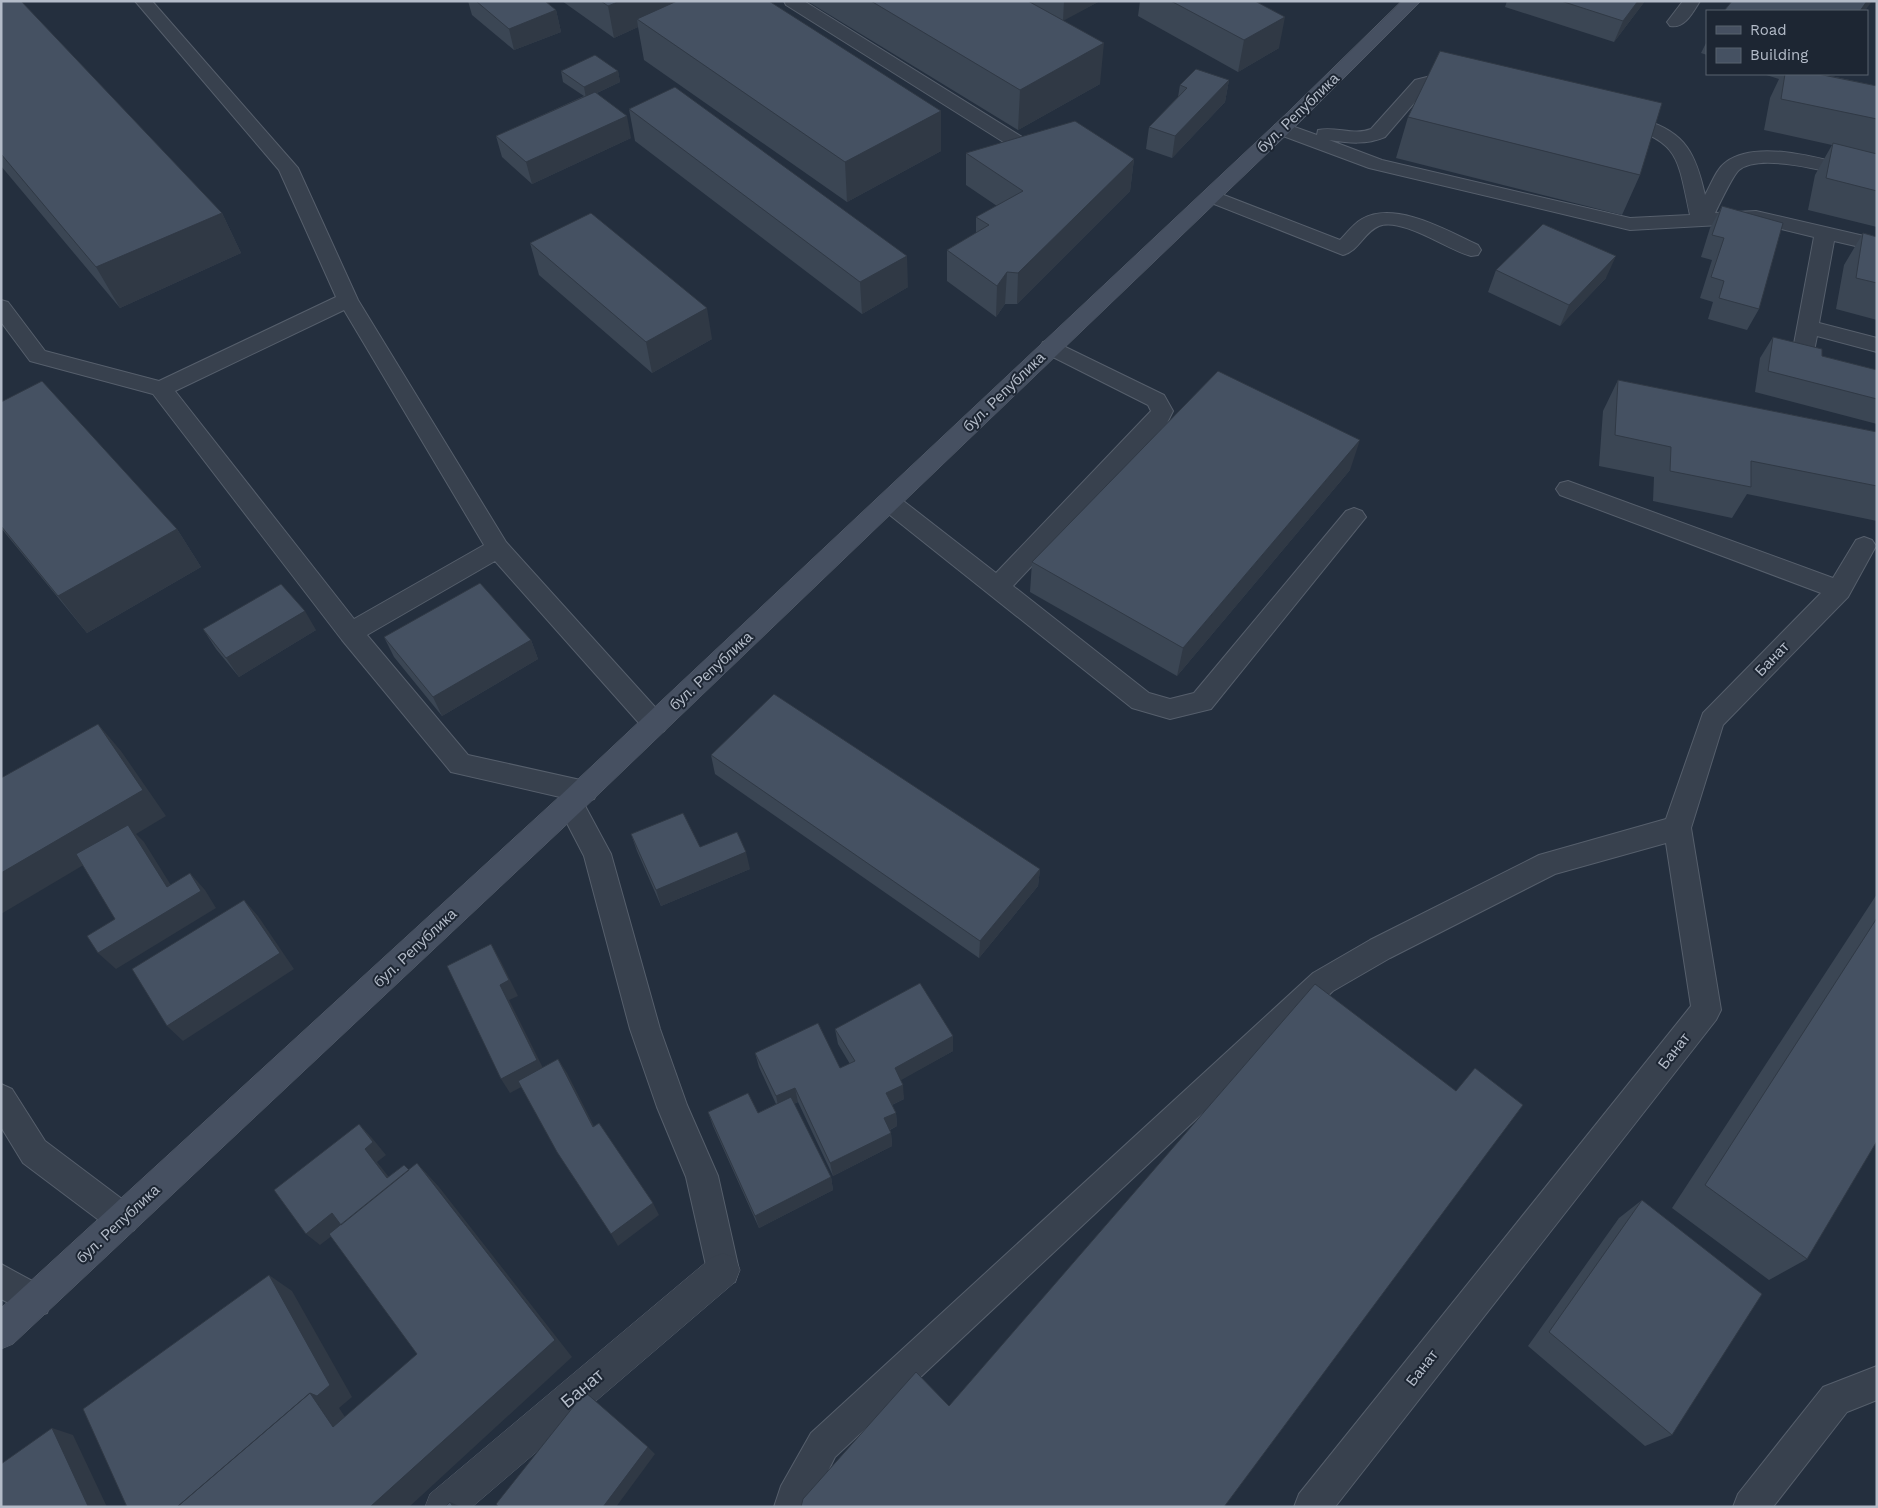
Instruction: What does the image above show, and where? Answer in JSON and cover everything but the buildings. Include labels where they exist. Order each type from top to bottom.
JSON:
[{"type":"street","name":"бул. Република","points":[[1,1332],[578,798],[1282,129],[1412,1]]},
{"type":"street","name":"Банат","points":[[443,1507],[723,1270]]},
{"type":"lane","points":[[142,1],[288,168],[348,300],[498,548],[655,724]]},
{"type":"lane","points":[[792,1],[1020,144]]},
{"type":"lane","points":[[1676,22],[1692,1]]},
{"type":"lane","points":[[1282,129],[1366,138],[1378,133],[1416,88],[1427,81],[1443,80],[1481,88]]},
{"type":"lane","points":[[1604,116],[1649,126],[1676,141],[1687,160],[1701,220]]},
{"type":"lane","points":[[1282,129],[1376,164],[1630,224],[1756,217],[1877,245]]},
{"type":"lane","points":[[1701,220],[1730,168],[1740,161],[1754,157],[1770,156],[1788,159],[1877,179]]},
{"type":"lane","points":[[1211,196],[1343,249],[1367,225],[1372,222],[1389,219],[1407,222],[1471,250]]},
{"type":"lane","points":[[1825,233],[1802,360],[1877,380]]},
{"type":"lane","points":[[161,389],[348,300]]},
{"type":"lane","points":[[1,307],[38,356],[161,389],[351,633],[460,764],[578,798],[596,854],[645,1029],[672,1107],[702,1176],[723,1270]]},
{"type":"lane","points":[[1808,327],[1877,346]]},
{"type":"lane","points":[[997,587],[1159,418],[1162,411],[1156,400],[1052,348]]},
{"type":"lane","points":[[1568,489],[1839,590]]},
{"type":"lane","points":[[889,502],[1141,701],[1170,709],[1202,702],[1354,517]]},
{"type":"lane","name":"Банат","points":[[1312,1507],[1706,1010],[1677,828],[1712,720],[1839,590],[1864,546]]},
{"type":"lane","points":[[351,633],[498,548]]},
{"type":"lane","points":[[792,1507],[823,1445],[1323,982],[1380,949],[1549,864],[1677,828]]},
{"type":"lane","points":[[1,1098],[34,1152],[124,1219]]},
{"type":"lane","points":[[1,1280],[35,1300]]},
{"type":"lane","points":[[1751,1507],[1835,1399],[1877,1383]]}]
